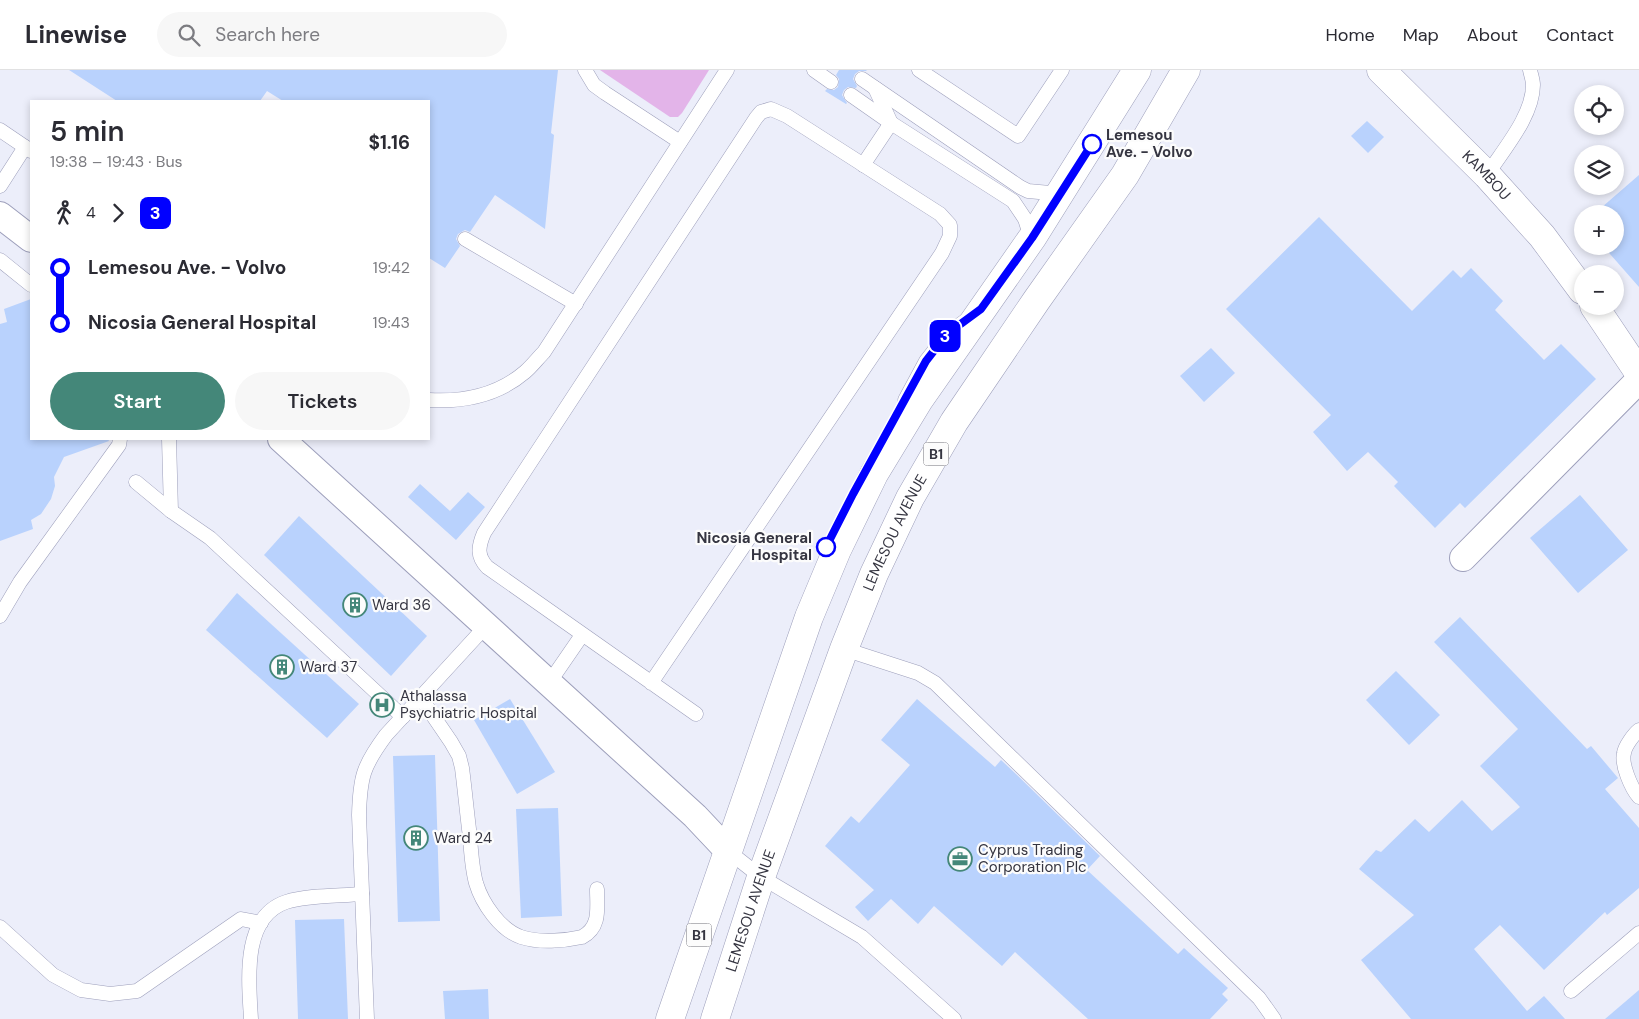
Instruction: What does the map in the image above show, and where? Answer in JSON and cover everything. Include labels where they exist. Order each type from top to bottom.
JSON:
[{"type":"main road","name":"B1","points":[[670,1019],[809,617],[837,550],[874,474],[919,400],[1032,238],[1137,70]]},
{"type":"main road","name":"LEMESOU AVENUE","points":[[715,1019],[761,877],[844,649],[874,574],[910,498],[954,422],[1036,301],[1125,176],[1186,70]]},
{"type":"main road","name":"KAMBOU","points":[[1381,70],[1487,175],[1542,236],[1574,279]]},
{"type":"main road","points":[[1600,315],[1639,373]]},
{"type":"street","points":[[0,214],[30,238]]},
{"type":"street","points":[[1463,558],[1639,380]]},
{"type":"street","points":[[282,440],[695,816],[728,851]]},
{"type":"lane","points":[[585,70],[594,85],[680,142]]},
{"type":"lane","points":[[430,400],[447,401],[474,398],[500,389],[525,372],[544,352],[727,70]]},
{"type":"lane","points":[[814,70],[831,82]]},
{"type":"lane","points":[[919,70],[1018,136],[1062,70]]},
{"type":"lane","points":[[1487,175],[1524,118],[1531,101],[1533,84],[1530,70]]},
{"type":"lane","points":[[862,79],[1020,187],[1028,191],[1060,194]]},
{"type":"lane","points":[[875,88],[891,123]]},
{"type":"lane","points":[[851,95],[891,123],[1013,201],[1025,220],[1032,238]]},
{"type":"lane","points":[[651,683],[948,242],[951,230],[947,220],[787,116],[771,109],[761,112],[480,542],[479,555],[487,567],[582,635],[651,683],[696,714]]},
{"type":"lane","points":[[863,165],[891,123]]},
{"type":"lane","points":[[0,130],[28,149],[0,186]]},
{"type":"lane","points":[[465,238],[576,304]]},
{"type":"lane","points":[[0,260],[30,284]]},
{"type":"lane","points":[[0,616],[20,582],[119,445],[120,440]]},
{"type":"lane","points":[[170,440],[171,511]]},
{"type":"lane","points":[[136,482],[171,511],[210,538],[403,717]]},
{"type":"lane","points":[[367,1019],[360,786],[364,769],[372,753],[486,626]]},
{"type":"lane","points":[[549,682],[582,635]]},
{"type":"lane","points":[[844,649],[918,673],[935,683],[1259,998],[1274,1019]]},
{"type":"lane","points":[[420,698],[459,756],[476,884],[484,901],[501,924],[520,937],[531,940],[582,938],[594,928],[597,919],[597,889]]},
{"type":"lane","points":[[1639,730],[1635,733],[1624,753],[1627,775],[1634,791],[1639,797]]},
{"type":"lane","points":[[728,851],[761,877],[862,937],[954,1019]]},
{"type":"lane","points":[[251,1019],[249,963],[254,938],[268,913],[276,906],[287,902],[362,894]]},
{"type":"lane","points":[[0,927],[54,974],[81,990],[110,994],[137,991],[241,919],[261,923]]},
{"type":"lane","points":[[1571,991],[1639,933]]},
{"type":"shaded area","points":[[600,70],[709,70],[682,113],[678,117],[670,117]]},
{"type":"building","points":[[69,70],[558,70],[551,133],[554,135],[545,229],[495,195],[470,232],[465,230],[458,234],[456,239],[460,246],[445,268],[430,259],[430,100],[281,100],[267,91],[261,100],[115,100]]},
{"type":"building","points":[[839,70],[867,70],[859,71],[855,74],[853,79],[857,86],[856,88],[848,87],[844,90],[842,95],[846,104],[825,91],[827,89],[834,90],[838,87],[839,79],[836,75]]},
{"type":"building","points":[[1367,121],[1384,137],[1368,153],[1351,136]]},
{"type":"building","points":[[1639,175],[1639,287],[1624,270],[1624,265],[1620,265],[1611,255],[1624,255],[1624,205],[1604,205],[1616,195],[1624,195],[1624,188]]},
{"type":"building","points":[[1319,217],[1412,311],[1453,270],[1461,278],[1471,268],[1503,301],[1495,310],[1544,360],[1561,344],[1596,379],[1465,508],[1460,503],[1435,528],[1394,486],[1398,482],[1368,452],[1347,471],[1313,432],[1331,415],[1226,309]]},
{"type":"building","points":[[30,299],[30,440],[109,441],[64,457],[54,477],[55,486],[51,499],[41,514],[31,520],[33,529],[0,541],[0,324],[7,322],[4,309]]},
{"type":"building","points":[[1211,348],[1235,373],[1204,402],[1180,376]]},
{"type":"building","points":[[420,484],[450,511],[468,492],[485,507],[456,540],[408,497]]},
{"type":"building","points":[[1580,495],[1628,550],[1578,593],[1530,538]]},
{"type":"building","name":"Ward 36","points":[[299,516],[427,636],[391,676],[264,555]]},
{"type":"building","name":"Ward 37","points":[[237,593],[359,704],[327,738],[206,630]]},
{"type":"building","points":[[1460,617],[1587,749],[1591,746],[1618,778],[1605,789],[1639,828],[1639,888],[1607,915],[1605,912],[1544,970],[1500,925],[1474,949],[1527,1011],[1544,996],[1565,1019],[1411,1019],[1361,960],[1414,915],[1359,869],[1376,850],[1381,852],[1415,819],[1429,832],[1462,800],[1492,831],[1520,807],[1480,766],[1518,729],[1434,642]]},
{"type":"building","points":[[1396,671],[1440,715],[1409,745],[1366,700]]},
{"type":"building","points":[[510,699],[555,772],[517,794],[474,720]]},
{"type":"building","points":[[917,699],[995,767],[1001,760],[1100,856],[1087,870],[1178,954],[1184,948],[1228,988],[1222,994],[1228,1000],[1210,1019],[1088,1019],[1015,952],[1002,966],[934,906],[918,924],[891,899],[868,921],[855,907],[874,890],[825,846],[851,816],[859,823],[910,765],[881,740]]},
{"type":"building","name":"Ward 24","points":[[435,755],[440,921],[398,922],[393,756]]},
{"type":"building","points":[[558,808],[562,916],[521,918],[516,809]]},
{"type":"building","points":[[344,919],[348,1019],[298,1019],[295,920]]},
{"type":"building","points":[[488,989],[489,1019],[445,1019],[443,991]]},
{"type":"building","points":[[1639,990],[1639,1019],[1605,1019]]},
{"type":"bus line","name":"3","points":[[826,547],[926,361],[947,334],[981,309],[1032,238],[1092,144]]},
{"type":"place","name":"Lemesou Ave. - Volvo","points":[[1092,144]]},
{"type":"place","name":"Nicosia General Hospital","points":[[826,547]]},
{"type":"place","name":"Ward 36","points":[[355,605]]},
{"type":"place","name":"Ward 37","points":[[282,667]]},
{"type":"place","name":"Athalassa Psychiatric Hospital","points":[[382,705]]},
{"type":"place","name":"Ward 24","points":[[416,838]]},
{"type":"place","name":"Cyprus Trading Corporation Plc","points":[[960,859]]}]
